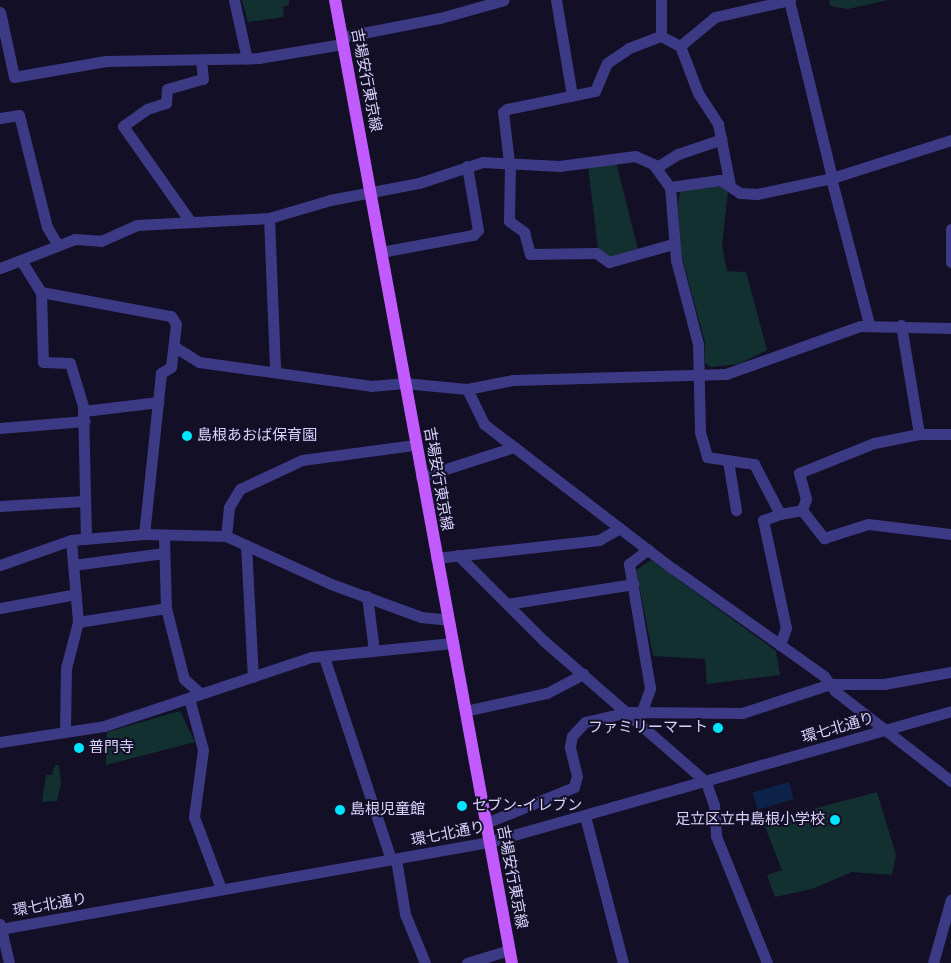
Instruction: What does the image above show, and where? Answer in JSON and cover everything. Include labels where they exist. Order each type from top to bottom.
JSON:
[{"type":"main road","name":"吉場安行東京線","points":[[335,0],[415,445],[512,963]]},
{"type":"street","points":[[234,0],[247,59]]},
{"type":"street","points":[[0,12],[14,77],[106,62],[247,59],[440,18],[504,0]]},
{"type":"street","points":[[556,0],[572,96]]},
{"type":"street","points":[[661,0],[661,36]]},
{"type":"street","points":[[680,46],[715,17],[790,0],[831,178],[869,324]]},
{"type":"street","points":[[661,36],[607,63],[595,90],[514,106],[503,112],[509,162],[509,221],[524,232],[530,254],[596,253],[609,262],[673,244]]},
{"type":"street","points":[[661,36],[680,46],[722,139],[730,185]]},
{"type":"street","points":[[190,221],[124,126],[147,109],[166,103],[167,89],[203,80],[201,60]]},
{"type":"street","points":[[0,118],[19,115],[47,227],[58,245]]},
{"type":"street","points":[[657,167],[678,154],[722,139]]},
{"type":"street","points":[[670,187],[709,180],[730,185],[740,193],[756,194],[831,178],[951,140]]},
{"type":"street","points":[[0,268],[22,262],[58,245],[75,240],[101,241],[144,224],[269,218],[371,193],[467,166],[509,162],[582,164],[635,156],[657,167],[670,187],[673,244],[695,327],[701,443],[707,457],[754,464],[780,514]]},
{"type":"street","points":[[381,252],[473,235],[478,230],[467,166]]},
{"type":"street","points":[[269,218],[275,369]]},
{"type":"street","points":[[951,229],[951,262]]},
{"type":"street","points":[[22,262],[41,292],[43,362],[70,363],[84,416],[86,539]]},
{"type":"street","points":[[41,292],[171,316],[176,324],[175,347],[171,367],[161,373],[144,534]]},
{"type":"street","points":[[175,347],[199,362],[275,369],[371,386],[404,383],[467,390],[512,380],[698,374],[748,369],[821,337],[869,324],[901,324],[951,328]]},
{"type":"street","points":[[901,324],[918,434]]},
{"type":"street","points":[[467,390],[484,424],[648,549],[780,645],[830,684],[883,730],[951,781]]},
{"type":"street","points":[[0,428],[84,416],[158,402]]},
{"type":"street","points":[[802,510],[806,499],[799,473],[874,444],[918,434],[951,434]]},
{"type":"street","points":[[226,536],[229,507],[240,489],[302,460],[415,445]]},
{"type":"street","points":[[421,477],[514,447]]},
{"type":"street","points":[[728,461],[736,510]]},
{"type":"street","points":[[0,506],[84,501]]},
{"type":"street","points":[[780,645],[786,628],[763,520],[780,514],[802,510]]},
{"type":"street","points":[[802,510],[824,538],[868,524],[951,534]]},
{"type":"street","points":[[436,558],[599,540],[620,528]]},
{"type":"street","points":[[0,566],[70,540],[144,534],[164,537],[226,536],[420,617],[448,620]]},
{"type":"street","points":[[164,537],[166,608],[184,679],[200,693]]},
{"type":"street","points":[[64,731],[66,668],[78,622],[70,540]]},
{"type":"street","points":[[246,545],[253,677]]},
{"type":"street","points":[[639,717],[650,688],[629,564],[648,549]]},
{"type":"street","points":[[73,566],[164,553]]},
{"type":"street","points":[[458,555],[507,604],[583,674],[628,712],[639,717],[706,782],[714,805],[716,836],[767,963]]},
{"type":"street","points":[[507,604],[633,584]]},
{"type":"street","points":[[0,608],[76,594]]},
{"type":"street","points":[[367,596],[374,652]]},
{"type":"street","points":[[78,622],[166,608]]},
{"type":"street","points":[[0,742],[104,726],[200,693],[324,657],[452,643]]},
{"type":"street","points":[[324,657],[393,859],[405,914],[425,963]]},
{"type":"street","points":[[639,717],[742,713],[830,684],[884,684],[951,672]]},
{"type":"street","points":[[465,710],[547,693],[583,674]]},
{"type":"street","points":[[189,698],[203,750],[194,817],[222,889]]},
{"type":"street","points":[[486,823],[574,787],[577,776],[570,747],[572,736],[585,722],[628,712]]},
{"type":"street","name":"環七北通り","points":[[0,927],[489,842],[951,712]]},
{"type":"street","points":[[585,816],[623,963]]},
{"type":"street","points":[[933,963],[951,899]]},
{"type":"street","points":[[0,927],[9,963]]},
{"type":"street","points":[[467,963],[510,950]]},
{"type":"green space","points":[[242,0],[289,0],[289,5],[283,7],[284,17],[248,22]]},
{"type":"green space","points":[[829,0],[888,0],[848,9],[830,6]]},
{"type":"green space","points":[[616,162],[638,249],[612,258],[598,249],[588,166]]},
{"type":"green space","points":[[717,185],[728,192],[722,246],[727,271],[746,272],[767,350],[739,364],[711,367],[705,363],[705,342],[680,250],[678,201],[681,190]]},
{"type":"green space","points":[[651,560],[776,651],[780,675],[707,684],[705,659],[653,656],[636,570]]},
{"type":"green space","points":[[180,711],[195,742],[106,765],[107,732]]},
{"type":"green space","points":[[55,765],[59,765],[61,783],[57,801],[42,802],[46,775],[52,775]]},
{"type":"green space","points":[[877,792],[896,855],[892,875],[852,872],[812,889],[775,897],[767,875],[782,870],[763,822]]},
{"type":"water","points":[[789,782],[794,799],[757,810],[752,792]]},
{"type":"place","name":"島根あおば保育園","points":[[187,436]]},
{"type":"place","name":"ファミリーマート","points":[[718,728]]},
{"type":"place","name":"普門寺","points":[[79,748]]},
{"type":"place","name":"セブン-イレブン","points":[[462,806]]},
{"type":"place","name":"島根児童館","points":[[340,810]]},
{"type":"place","name":"足立区立中島根小学校","points":[[835,820]]}]
